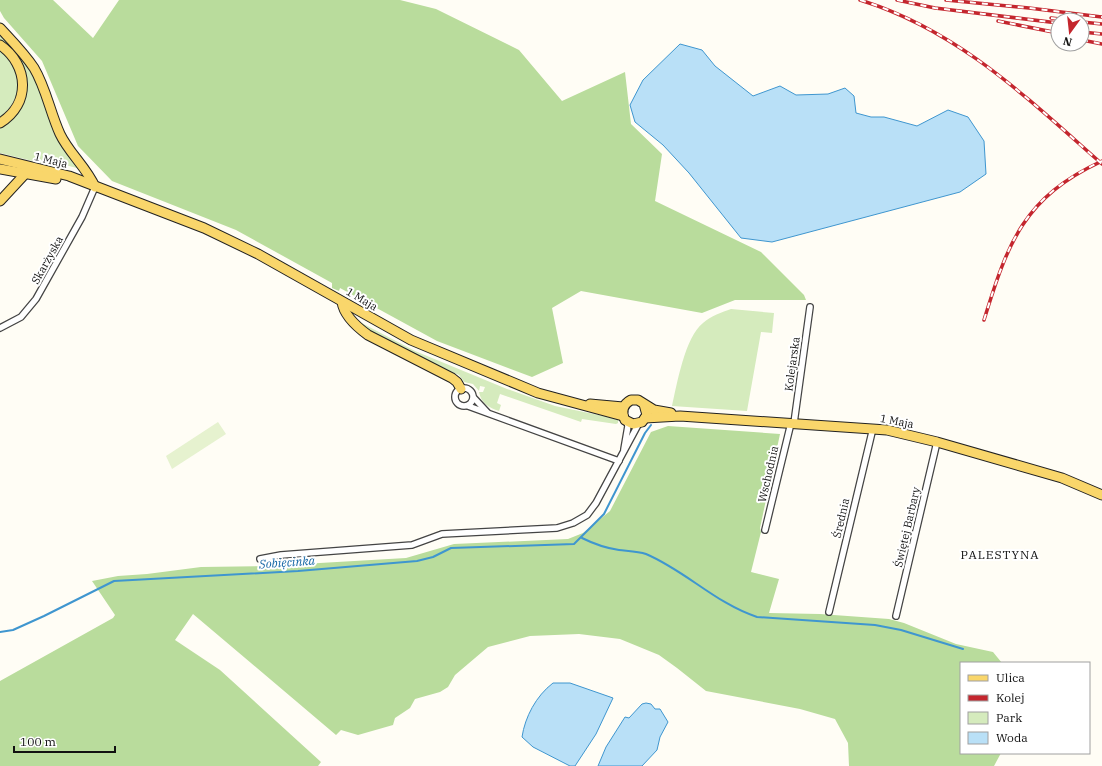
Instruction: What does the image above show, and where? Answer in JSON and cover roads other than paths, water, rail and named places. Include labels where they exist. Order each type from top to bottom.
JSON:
[{"type":"main road","points":[[0,28],[20,48],[34,69],[60,134],[79,165],[91,178],[95,187]]},
{"type":"main road","points":[[0,45],[14,57],[21,70],[23,78],[19,102],[8,117],[0,124]]},
{"type":"main road","name":"1 Maja","points":[[0,159],[69,176],[204,228],[258,254],[387,328],[437,352],[538,393],[624,414]]},
{"type":"main road","name":"1 Maja","points":[[0,169],[95,187]]},
{"type":"main road","points":[[0,201],[25,174]]},
{"type":"main road","points":[[342,302],[344,311],[359,328],[368,335],[452,378],[457,382],[460,388]]},
{"type":"main road","points":[[631,400],[638,400],[644,404],[647,411],[642,421],[630,423],[624,414],[631,400]]},
{"type":"main road","name":"1 Maja","points":[[644,404],[654,410],[680,416],[873,428],[937,442],[1062,478],[1102,494]]},
{"type":"main road","name":"1 Maja","points":[[642,421],[680,416]]},
{"type":"street","name":"Skarżyska","points":[[0,328],[22,317],[36,299],[82,217],[95,187]]},
{"type":"street","name":"Kolejarska","points":[[792,423],[810,307]]},
{"type":"street","points":[[487,412],[474,398],[470,390],[460,388],[456,393],[456,401],[459,405],[468,406],[487,412],[619,461]]},
{"type":"street","points":[[468,406],[474,398]]},
{"type":"street","points":[[624,414],[628,426],[624,451]]},
{"type":"street","points":[[260,559],[281,555],[412,545],[442,534],[557,528],[573,523],[587,515],[596,503],[642,421]]},
{"type":"street","name":"Wschodnia","points":[[765,530],[792,423]]},
{"type":"street","name":"Średnia","points":[[829,612],[873,428]]},
{"type":"street","name":"Świętej Barbary","points":[[896,616],[937,442]]},
{"type":"water","points":[[680,44],[702,50],[715,66],[753,96],[780,86],[796,95],[828,94],[845,88],[854,96],[856,113],[871,117],[884,117],[917,126],[948,110],[968,117],[984,141],[986,174],[960,192],[772,242],[741,238],[689,173],[663,145],[635,122],[630,105],[643,80]]},
{"type":"water","points":[[553,683],[570,683],[613,698],[596,734],[575,766],[570,766],[533,747],[522,737],[523,729],[532,707],[541,694]]},
{"type":"water","points":[[642,704],[651,704],[655,709],[660,709],[668,722],[660,737],[657,750],[642,766],[598,766],[606,747],[625,717],[629,718]]},
{"type":"waterway","name":"Sobięcinka","points":[[0,632],[13,630],[114,581],[298,571],[417,561],[433,557],[451,548],[574,544],[604,514],[645,433],[651,425]]},
{"type":"waterway","points":[[582,538],[609,548],[646,554],[661,561],[728,604],[757,617],[875,625],[901,630],[963,649]]},
{"type":"railway","points":[[860,0],[895,13],[929,29],[990,68],[1102,164]]},
{"type":"railway","points":[[897,0],[935,8],[1050,22]]},
{"type":"railway","points":[[946,0],[1102,17]]},
{"type":"railway","points":[[998,21],[1050,31]]},
{"type":"railway","points":[[1090,23],[1102,24]]},
{"type":"railway","points":[[1090,33],[1102,34]]},
{"type":"railway","points":[[1090,42],[1102,44]]},
{"type":"railway","points":[[984,320],[1011,245],[1023,225],[1037,207],[1054,190],[1076,175],[1102,161]]},
{"type":"district","name":"PALESTYNA","points":[[1000,554]]}]
